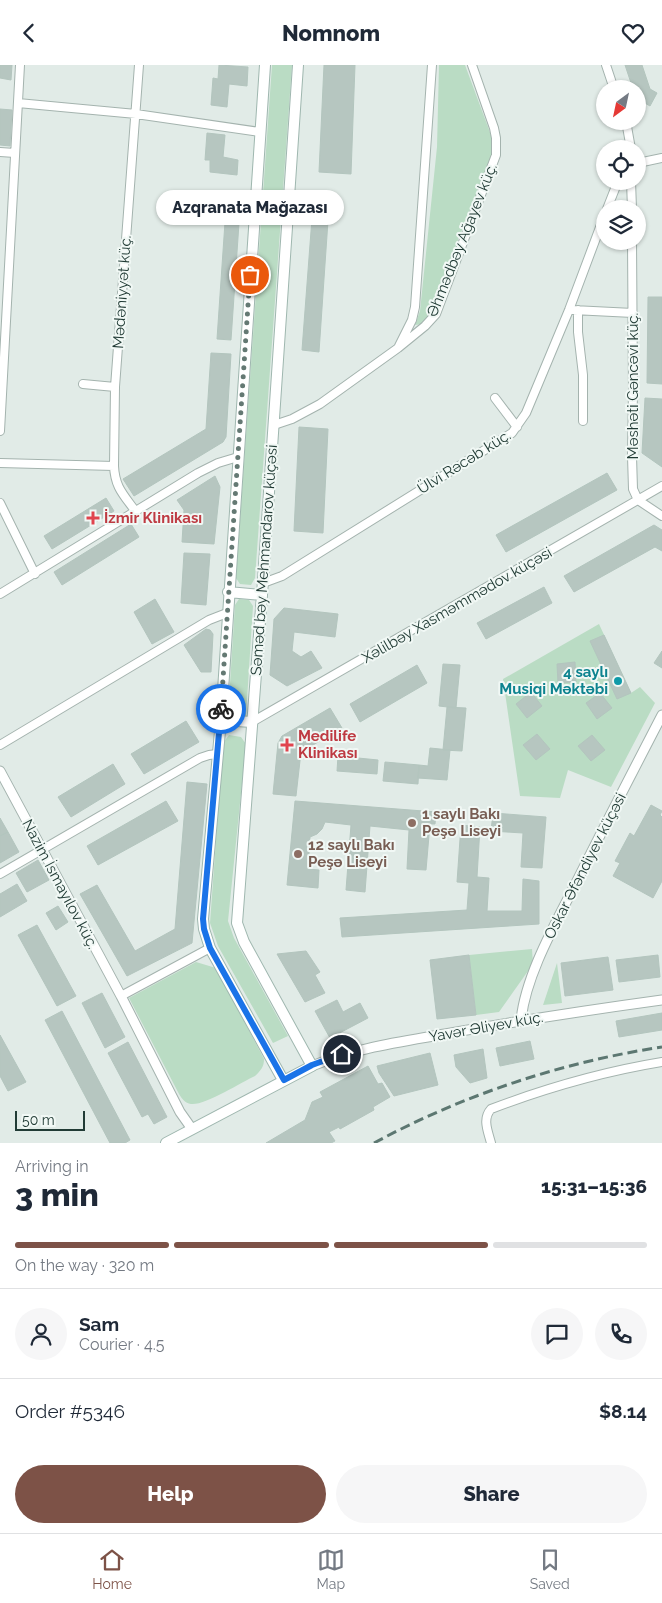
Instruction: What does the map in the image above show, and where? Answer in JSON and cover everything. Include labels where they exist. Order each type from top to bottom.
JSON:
[{"type":"main road","points":[[265,65],[228,591],[221,720],[203,919],[210,948],[284,1080]]},
{"type":"main road","name":"Səməd bəy Mehmandarov küçəsi","points":[[298,65],[263,583],[237,923],[244,942],[312,1065]]},
{"type":"main road","points":[[228,591],[262,595]]},
{"type":"main road","points":[[221,720],[252,722]]},
{"type":"main road","points":[[166,1143],[312,1065]]},
{"type":"street","points":[[0,431],[20,65]]},
{"type":"street","name":"Mədəniyyət küç.","points":[[136,512],[118,487],[114,478],[114,466],[115,387],[139,65]]},
{"type":"street","points":[[398,348],[412,320],[415,307],[432,65]]},
{"type":"street","name":"Əhmədbəy Ağayev küç.","points":[[274,425],[304,413],[398,348],[426,326],[436,313],[496,155],[494,128],[472,65]]},
{"type":"street","points":[[606,65],[611,80]]},
{"type":"street","points":[[18,103],[136,114],[260,132]]},
{"type":"street","points":[[0,152],[15,153]]},
{"type":"street","points":[[646,161],[662,158]]},
{"type":"street","name":"Ülvi Rəcəb küç.","points":[[263,583],[282,576],[501,441],[518,427],[574,310],[596,241]]},
{"type":"street","name":"Məshəti Gəncəvi küç.","points":[[632,250],[632,456],[633,489],[638,500]]},
{"type":"street","points":[[583,421],[583,375],[574,310],[633,313]]},
{"type":"street","points":[[83,384],[115,387]]},
{"type":"street","points":[[495,398],[518,427]]},
{"type":"street","points":[[0,594],[198,473],[218,463],[238,457]]},
{"type":"street","points":[[0,463],[114,466]]},
{"type":"street","name":"Xəlilbəy Xasməmmədov küçəsi","points":[[252,722],[662,486]]},
{"type":"street","points":[[638,500],[662,516]]},
{"type":"street","points":[[0,503],[35,574]]},
{"type":"street","points":[[0,745],[209,621],[227,613]]},
{"type":"street","name":"Oskar Əfəndiyev küçəsi","points":[[521,1021],[523,1002],[527,989],[563,908],[662,716]]},
{"type":"street","points":[[0,874],[200,758],[218,754]]},
{"type":"street","name":"Nazim İsmayılov küç.","points":[[0,771],[121,996],[180,1112],[192,1129]]},
{"type":"street","points":[[121,996],[210,948]]},
{"type":"street","name":"Yavər Əliyev küç.","points":[[312,1065],[342,1054],[384,1044],[662,1000]]},
{"type":"street","points":[[491,1143],[485,1119],[486,1114],[491,1109],[535,1092],[585,1077],[662,1062]]},
{"type":"green space","points":[[272,65],[292,65],[255,578],[251,585],[240,584],[236,578]]},
{"type":"green space","points":[[439,65],[465,65],[491,135],[492,147],[491,156],[431,309],[423,324],[415,325],[420,311],[437,147]]},
{"type":"green space","points":[[239,599],[249,600],[253,606],[246,716],[228,715],[235,605]]},
{"type":"green space","points":[[599,624],[631,693],[640,687],[655,703],[611,787],[568,770],[560,798],[520,796],[503,679]]},
{"type":"green space","points":[[229,735],[241,737],[246,744],[228,921],[234,938],[288,1036],[273,1043],[218,946],[210,923],[223,743]]},
{"type":"green space","points":[[532,949],[533,964],[499,1012],[476,1015],[469,955]]},
{"type":"green space","points":[[196,962],[216,968],[264,1059],[262,1068],[255,1076],[214,1098],[197,1104],[191,1104],[184,1101],[179,1094],[129,998]]},
{"type":"green space","points":[[557,963],[562,1003],[543,1005]]},
{"type":"building","points":[[0,65],[12,65],[11,80],[0,78]]},
{"type":"building","points":[[219,65],[248,67],[247,86],[229,84],[227,107],[211,105],[213,78],[218,79]]},
{"type":"building","points":[[324,65],[355,65],[351,174],[319,172]]},
{"type":"building","points":[[625,65],[642,65],[650,89],[657,93],[650,106],[646,104],[646,80],[630,80]]},
{"type":"building","points":[[0,109],[12,110],[10,146],[0,145]]},
{"type":"building","points":[[207,133],[225,135],[223,157],[238,160],[237,175],[210,172],[210,160],[205,160]]},
{"type":"building","points":[[227,193],[241,194],[231,340],[217,339]]},
{"type":"building","points":[[313,205],[329,206],[319,352],[302,350]]},
{"type":"building","points":[[648,297],[662,297],[662,384],[647,383]]},
{"type":"building","points":[[211,353],[231,354],[226,437],[223,442],[134,496],[123,479],[206,429]]},
{"type":"building","points":[[645,398],[662,399],[662,467],[642,453]]},
{"type":"building","points":[[299,427],[328,429],[323,533],[294,531]]},
{"type":"building","points":[[607,473],[617,490],[506,552],[496,535]]},
{"type":"building","points":[[215,476],[220,487],[214,544],[182,542],[184,510],[177,500]]},
{"type":"building","points":[[106,498],[114,511],[52,549],[44,536]]},
{"type":"building","points":[[131,524],[139,537],[62,585],[54,572]]},
{"type":"building","points":[[654,525],[662,530],[662,551],[655,547],[574,592],[564,576]]},
{"type":"building","points":[[184,553],[210,554],[206,605],[181,603]]},
{"type":"building","points":[[544,587],[552,603],[486,639],[477,623]]},
{"type":"building","points":[[155,599],[174,632],[152,644],[134,612]]},
{"type":"building","points":[[284,608],[338,614],[335,637],[294,632],[292,651],[301,657],[311,651],[322,668],[287,686],[270,675],[274,619]]},
{"type":"building","points":[[206,629],[210,630],[213,634],[211,672],[201,672],[184,645]]},
{"type":"building","points":[[604,635],[631,693],[617,699],[590,641]]},
{"type":"building","points":[[662,651],[662,668],[654,663]]},
{"type":"building","points":[[575,662],[576,682],[558,683],[557,664]]},
{"type":"building","points":[[443,664],[460,665],[456,708],[439,706]]},
{"type":"building","points":[[417,665],[427,683],[360,722],[350,704]]},
{"type":"building","points":[[531,692],[542,706],[527,718],[516,704]]},
{"type":"building","points":[[600,693],[612,708],[597,719],[586,703]]},
{"type":"building","points":[[447,707],[466,708],[462,751],[443,750]]},
{"type":"building","points":[[330,708],[342,728],[301,752],[296,796],[273,794],[278,743],[282,736]]},
{"type":"building","points":[[186,721],[199,742],[144,774],[131,754]]},
{"type":"building","points":[[537,734],[550,749],[536,760],[523,745]]},
{"type":"building","points":[[592,735],[605,750],[591,761],[578,746]]},
{"type":"building","points":[[430,748],[450,750],[447,780],[418,778],[419,765],[428,766]]},
{"type":"building","points":[[338,756],[378,760],[377,774],[337,771]]},
{"type":"building","points":[[385,762],[419,765],[418,784],[383,781]]},
{"type":"building","points":[[113,764],[125,784],[71,817],[58,797]]},
{"type":"building","points":[[187,782],[207,784],[192,943],[127,976],[80,894],[97,885],[135,951],[175,929]]},
{"type":"building","points":[[166,801],[178,821],[98,865],[87,846]]},
{"type":"building","points":[[295,801],[436,812],[435,824],[430,824],[426,870],[407,869],[409,830],[370,826],[365,892],[346,890],[351,825],[325,822],[317,834],[310,837],[308,869],[319,870],[318,888],[287,885]]},
{"type":"building","points":[[651,805],[662,811],[660,815],[662,817],[662,881],[653,898],[613,876],[620,863],[615,861],[630,833],[634,836]]},
{"type":"building","points":[[493,813],[546,817],[542,868],[521,867],[523,833],[491,831]]},
{"type":"building","points":[[0,818],[8,832],[0,836]]},
{"type":"building","points":[[461,825],[480,827],[477,877],[489,878],[487,911],[522,911],[523,879],[539,881],[539,924],[342,937],[340,918],[467,910],[469,883],[457,882]]},
{"type":"building","points":[[8,832],[19,852],[0,863],[0,836]]},
{"type":"building","points":[[38,860],[49,880],[27,892],[16,873]]},
{"type":"building","points":[[17,884],[27,901],[0,917],[0,894]]},
{"type":"building","points":[[58,906],[68,922],[56,930],[46,913]]},
{"type":"building","points":[[37,925],[76,996],[57,1006],[18,935]]},
{"type":"building","points":[[306,951],[320,972],[315,975],[325,993],[305,1002],[277,954]]},
{"type":"building","points":[[469,955],[476,1015],[437,1019],[430,960]]},
{"type":"building","points":[[658,955],[660,977],[619,982],[616,960]]},
{"type":"building","points":[[608,957],[613,990],[565,996],[561,963]]},
{"type":"building","points":[[102,993],[125,1037],[105,1048],[82,1003]]},
{"type":"building","points":[[337,1000],[343,1012],[360,1003],[368,1018],[330,1038],[315,1011]]},
{"type":"building","points":[[62,1011],[130,1140],[125,1143],[110,1143],[45,1020]]},
{"type":"building","points":[[662,1013],[662,1030],[619,1037],[616,1021]]},
{"type":"building","points":[[0,1035],[26,1082],[8,1091],[0,1076]]},
{"type":"building","points":[[530,1041],[534,1059],[500,1066],[496,1048]]},
{"type":"building","points":[[128,1042],[167,1117],[154,1124],[148,1114],[142,1117],[108,1053]]},
{"type":"building","points":[[483,1049],[487,1078],[470,1083],[456,1067],[454,1055]]},
{"type":"building","points":[[430,1053],[438,1085],[394,1096],[379,1073],[377,1066]]},
{"type":"building","points":[[368,1066],[378,1084],[382,1083],[390,1097],[373,1107],[374,1110],[340,1129],[339,1127],[329,1132],[335,1141],[331,1143],[266,1143],[305,1120],[312,1102],[323,1097],[320,1092]]},
{"type":"railway","points":[[374,1143],[478,1095],[550,1071],[625,1053],[662,1047]]},
{"type":"way so far","points":[[221,709],[250,275]]},
{"type":"place","name":"Azqranata Mağazası","points":[[250,275]]},
{"type":"place","name":"İzmir Klinikası","points":[[93,518]]},
{"type":"place","name":"4 saylı Musiqi Məktəbi","points":[[618,681]]},
{"type":"place","name":"Medilife Klinikası","points":[[287,745]]},
{"type":"place","name":"1 saylı Bakı Peşə Liseyi","points":[[412,823]]},
{"type":"place","name":"12 saylı Bakı Peşə Liseyi","points":[[298,854]]},
{"type":"route","points":[[221,709],[203,919],[206,938],[284,1080],[312,1065],[342,1054]]}]
